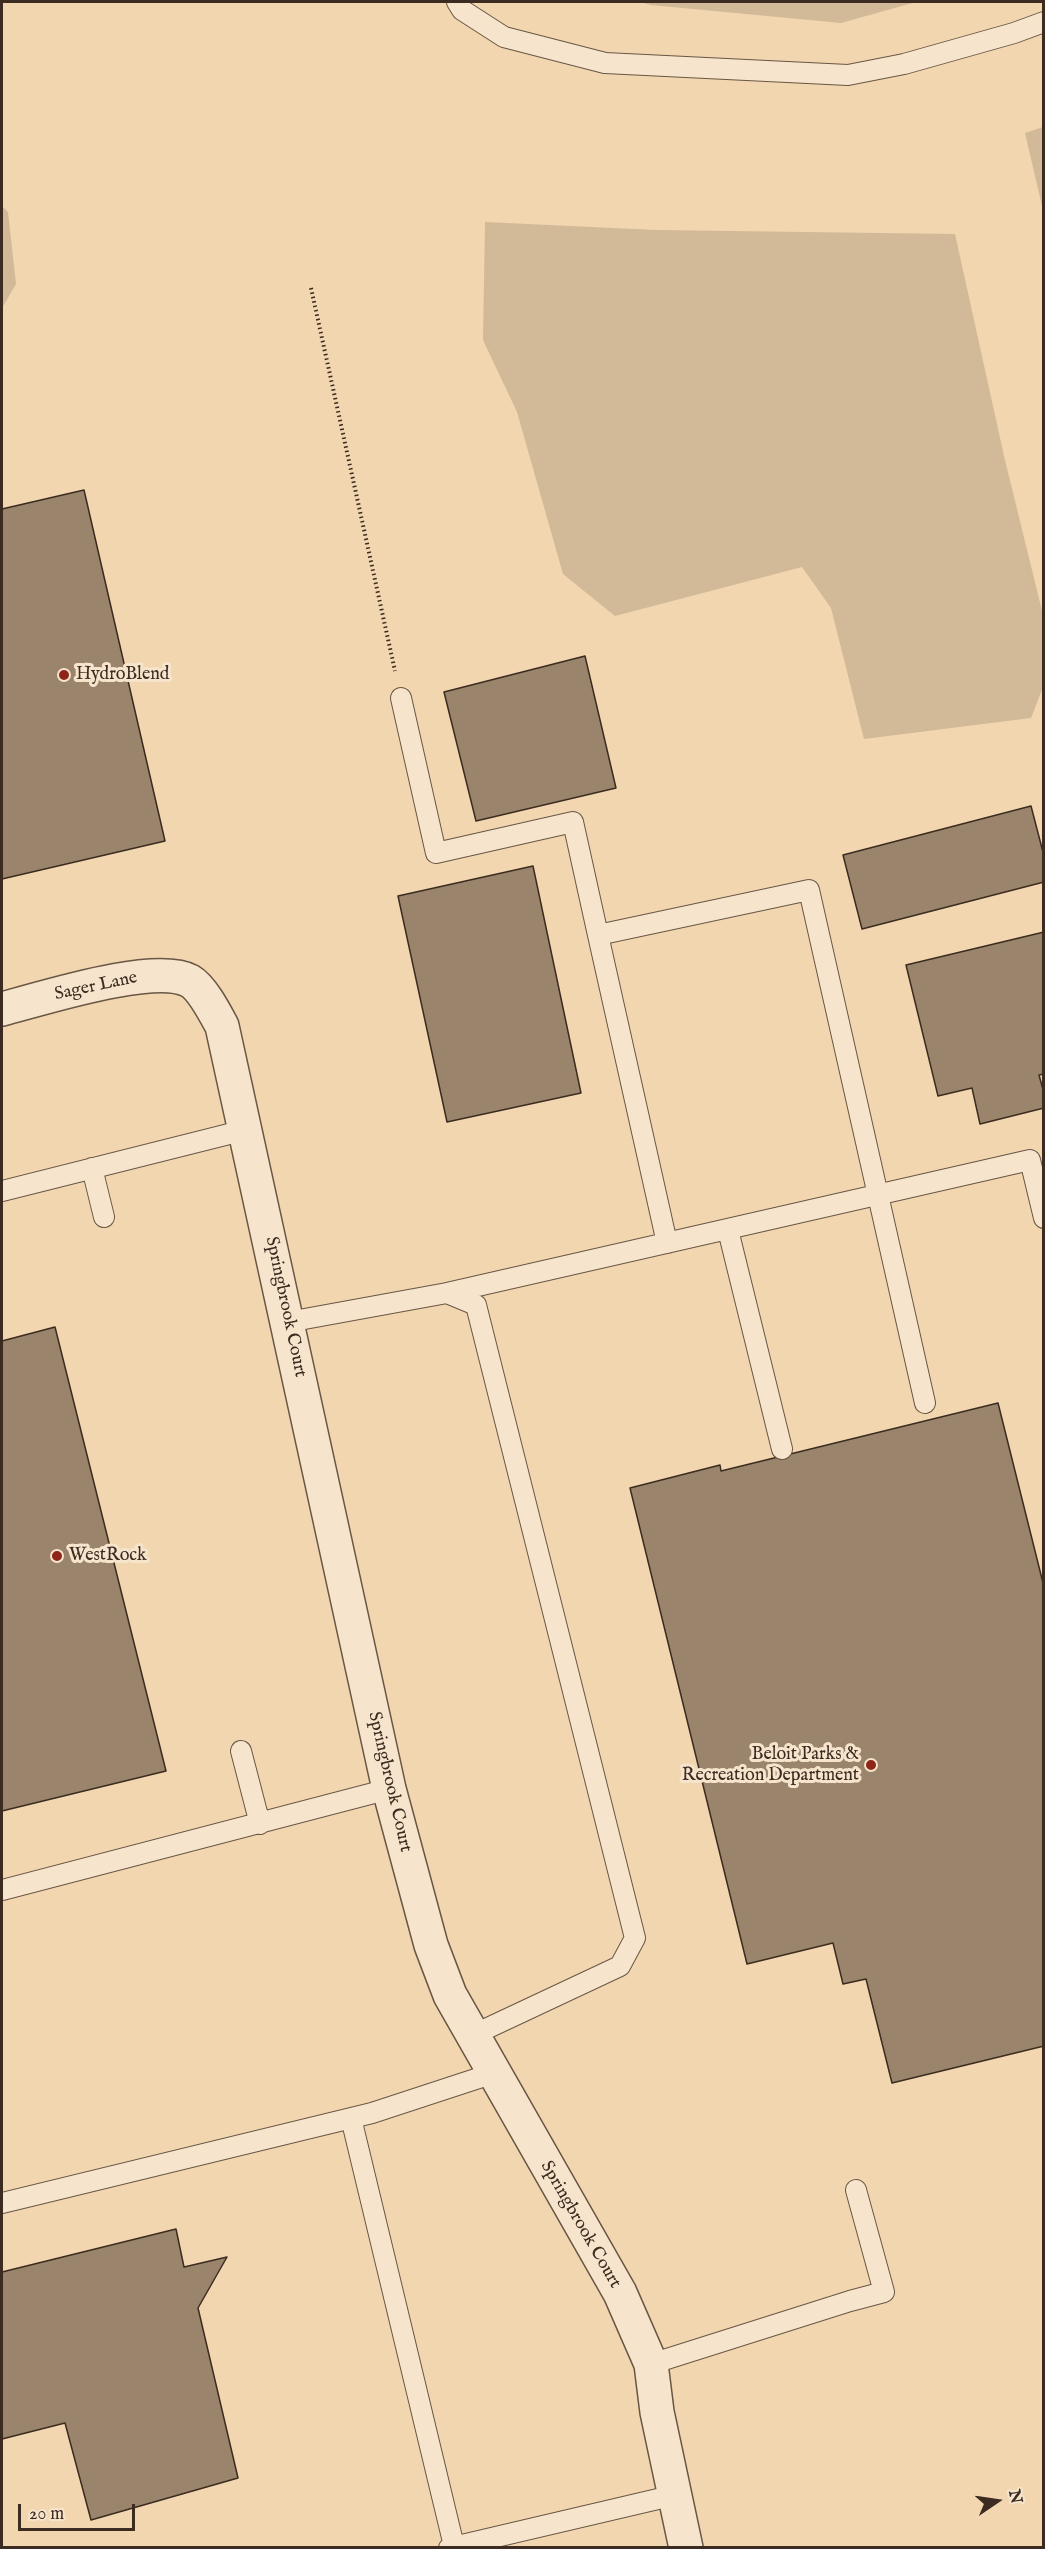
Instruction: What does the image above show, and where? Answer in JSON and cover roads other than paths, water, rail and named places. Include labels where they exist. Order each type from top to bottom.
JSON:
[{"type":"street","name":"Sager Lane","points":[[2,1009],[151,975],[190,981]]},
{"type":"street","name":"Springbrook Court","points":[[190,981],[207,1000],[222,1026],[389,1789],[431,1945],[450,1995],[620,2294],[651,2364],[657,2412],[686,2547]]},
{"type":"lane","points":[[457,2],[462,9],[504,37],[605,63],[849,75],[904,64],[1014,33],[1044,22]]},
{"type":"lane","points":[[401,698],[436,853],[573,822],[667,1243]]},
{"type":"lane","points":[[598,935],[809,890],[925,1403]]},
{"type":"lane","points":[[2,1191],[245,1130]]},
{"type":"lane","points":[[288,1322],[447,1293],[1030,1160],[1044,1218]]},
{"type":"lane","points":[[92,1168],[104,1217]]},
{"type":"lane","points":[[728,1230],[782,1449]]},
{"type":"lane","points":[[447,1293],[476,1305],[635,1938],[620,1966],[473,2035]]},
{"type":"lane","points":[[241,1751],[260,1824]]},
{"type":"lane","points":[[2,1890],[389,1789]]},
{"type":"lane","points":[[2,2203],[351,2118],[494,2073]]},
{"type":"lane","points":[[351,2118],[452,2547],[675,2495]]},
{"type":"lane","points":[[651,2364],[884,2292],[856,2190]]},
{"type":"place","name":"HydroBlend","points":[[64,675]]},
{"type":"place","name":"WestRock","points":[[57,1556]]},
{"type":"place","name":"Beloit Parks & Recreation Department","points":[[871,1765]]}]
